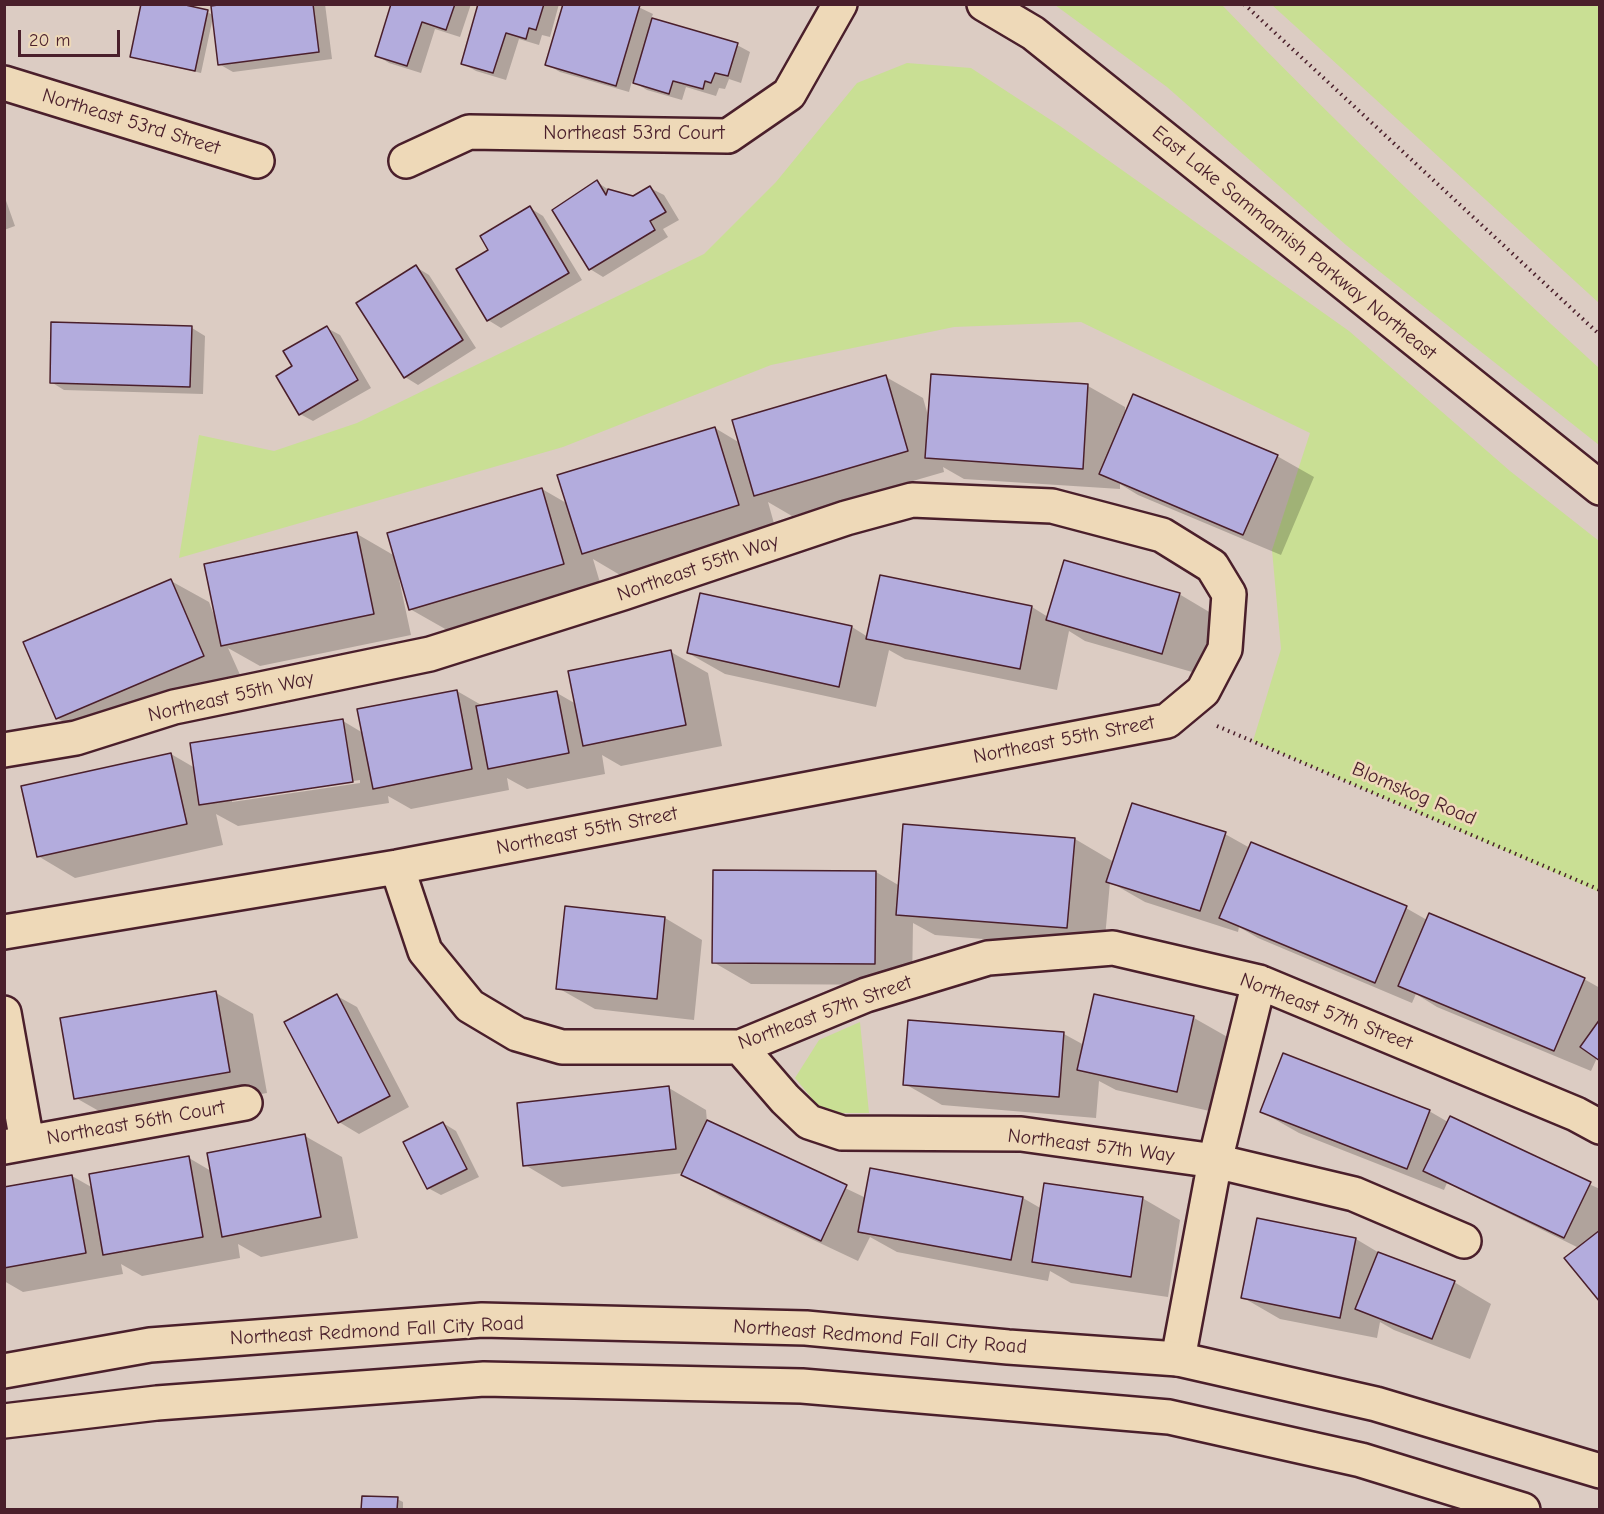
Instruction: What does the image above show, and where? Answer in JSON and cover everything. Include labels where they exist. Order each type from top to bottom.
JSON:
[{"type":"street","name":"Northeast 53rd Court","points":[[406,161],[469,132],[728,136],[789,94],[840,4]]},
{"type":"street","name":"East Lake Sammamish Parkway Northeast","points":[[984,4],[1033,33],[1599,488]]},
{"type":"street","name":"Northeast 53rd Street","points":[[4,83],[257,160]]},
{"type":"street","name":"Northeast 55th Way","points":[[4,750],[76,738],[174,707],[430,654],[623,593],[846,518],[912,500],[1052,506],[1162,536],[1212,566],[1229,594],[1225,649],[1203,691],[1167,721]]},
{"type":"street","name":"Northeast 55th Street","points":[[4,932],[397,867],[1167,721]]},
{"type":"street","name":"Northeast 57th Street","points":[[397,867],[425,951],[470,1006],[517,1034],[562,1047],[740,1047],[866,995],[988,958],[1113,948],[1259,982],[1576,1114],[1599,1127]]},
{"type":"street","points":[[1178,1359],[1215,1161],[1259,982]]},
{"type":"street","name":"Northeast 56th Court","points":[[4,1013],[16,1145],[245,1103]]},
{"type":"street","name":"Northeast 57th Way","points":[[740,1047],[785,1099],[809,1122],[842,1133],[1021,1134],[1215,1161],[1354,1194],[1464,1241]]},
{"type":"street","name":"Northeast Redmond Fall City Road","points":[[4,1371],[150,1345],[482,1320],[806,1328],[1008,1347],[1178,1359],[1376,1404],[1599,1471]]},
{"type":"street","points":[[4,1421],[157,1403],[484,1379],[802,1386],[1169,1417],[1361,1460],[1523,1509]]},
{"type":"path","points":[[1244,4],[1599,335]]},
{"type":"path","name":"Blomskog Road","points":[[1217,726],[1599,890]]},
{"type":"green space","points":[[1055,5],[1222,5],[1408,190],[1599,368],[1599,445],[1346,245],[1167,87]]},
{"type":"green space","points":[[1272,5],[1599,5],[1599,303]]},
{"type":"green space","points":[[907,63],[971,68],[1060,126],[1349,331],[1510,471],[1599,541],[1599,892],[1253,741],[1281,649],[1272,550],[1310,433],[1081,322],[954,327],[771,365],[563,447],[179,558],[199,435],[274,451],[357,423],[704,254],[776,182],[857,83]]},
{"type":"green space","points":[[860,1022],[869,1113],[824,1113],[795,1078],[819,1040]]},
{"type":"building","points":[[141,4],[181,4],[208,10],[195,71],[130,57]]},
{"type":"building","points":[[313,4],[319,52],[218,65],[211,6]]},
{"type":"building","points":[[391,4],[455,4],[446,30],[422,22],[407,66],[375,56]]},
{"type":"building","points":[[478,4],[544,4],[536,30],[529,28],[526,39],[506,33],[493,73],[461,64]]},
{"type":"building","points":[[563,4],[640,5],[616,86],[545,65]]},
{"type":"building","points":[[652,18],[738,43],[728,76],[715,73],[711,83],[705,81],[703,89],[673,81],[669,94],[633,83]]},
{"type":"building","points":[[597,180],[606,195],[608,189],[633,196],[650,186],[666,212],[650,221],[655,230],[589,270],[552,210]]},
{"type":"building","points":[[530,206],[569,273],[487,321],[456,269],[488,250],[480,236]]},
{"type":"building","points":[[416,265],[463,340],[404,378],[356,303]]},
{"type":"building","points":[[51,322],[192,326],[190,387],[50,383]]},
{"type":"building","points":[[327,326],[358,380],[299,415],[276,376],[292,366],[283,351]]},
{"type":"building","points":[[931,374],[1088,384],[1083,469],[925,458]]},
{"type":"building","points":[[886,375],[908,451],[754,496],[732,420]]},
{"type":"building","points":[[1133,394],[1278,455],[1243,535],[1099,474]]},
{"type":"building","points":[[715,427],[739,505],[582,554],[557,475]]},
{"type":"building","points":[[542,488],[564,564],[409,610],[387,533]]},
{"type":"building","points":[[357,532],[374,614],[221,646],[204,564]]},
{"type":"building","points":[[1064,560],[1180,593],[1162,654],[1046,620]]},
{"type":"building","points":[[880,575],[1032,606],[1020,669],[866,639]]},
{"type":"building","points":[[171,579],[204,656],[56,719],[23,642]]},
{"type":"building","points":[[700,593],[852,626],[839,687],[687,653]]},
{"type":"building","points":[[671,650],[686,725],[583,746],[568,671]]},
{"type":"building","points":[[457,690],[472,769],[373,789],[357,709]]},
{"type":"building","points":[[557,691],[569,753],[488,769],[476,706]]},
{"type":"building","points":[[343,719],[353,782],[199,805],[190,743]]},
{"type":"building","points":[[171,753],[187,824],[37,857],[21,786]]},
{"type":"building","points":[[1132,803],[1226,832],[1200,911],[1106,882]]},
{"type":"building","points":[[903,824],[1075,838],[1067,928],[896,915]]},
{"type":"building","points":[[1251,842],[1407,906],[1375,983],[1219,918]]},
{"type":"building","points":[[713,870],[876,871],[875,964],[712,963]]},
{"type":"building","points":[[565,906],[665,917],[657,999],[556,989]]},
{"type":"building","points":[[1429,913],[1585,978],[1554,1051],[1398,986]]},
{"type":"building","points":[[216,991],[230,1072],[74,1099],[60,1018]]},
{"type":"building","points":[[337,994],[390,1096],[338,1123],[284,1022]]},
{"type":"building","points":[[1094,994],[1194,1016],[1177,1092],[1077,1070]]},
{"type":"building","points":[[1600,1019],[1600,1061],[1580,1047]]},
{"type":"building","points":[[908,1020],[1064,1032],[1059,1097],[903,1085]]},
{"type":"building","points":[[1283,1053],[1430,1110],[1407,1169],[1260,1112]]},
{"type":"building","points":[[669,1086],[676,1149],[523,1166],[517,1103]]},
{"type":"building","points":[[1450,1116],[1591,1182],[1564,1238],[1423,1171]]},
{"type":"building","points":[[707,1120],[847,1185],[821,1241],[681,1175]]},
{"type":"building","points":[[443,1122],[467,1169],[427,1189],[403,1142]]},
{"type":"building","points":[[305,1134],[321,1217],[222,1237],[207,1153]]},
{"type":"building","points":[[189,1156],[203,1237],[103,1255],[89,1174]]},
{"type":"building","points":[[870,1168],[1023,1197],[1011,1260],[858,1232]]},
{"type":"building","points":[[72,1175],[86,1253],[4,1268],[4,1187]]},
{"type":"building","points":[[1044,1183],[1143,1197],[1131,1277],[1032,1262]]},
{"type":"building","points":[[1257,1218],[1356,1238],[1340,1318],[1241,1298]]},
{"type":"building","points":[[1600,1230],[1600,1302],[1564,1258]]},
{"type":"building","points":[[1378,1252],[1455,1281],[1432,1339],[1355,1309]]},
{"type":"building","points":[[362,1496],[398,1497],[397,1510],[361,1510]]}]
